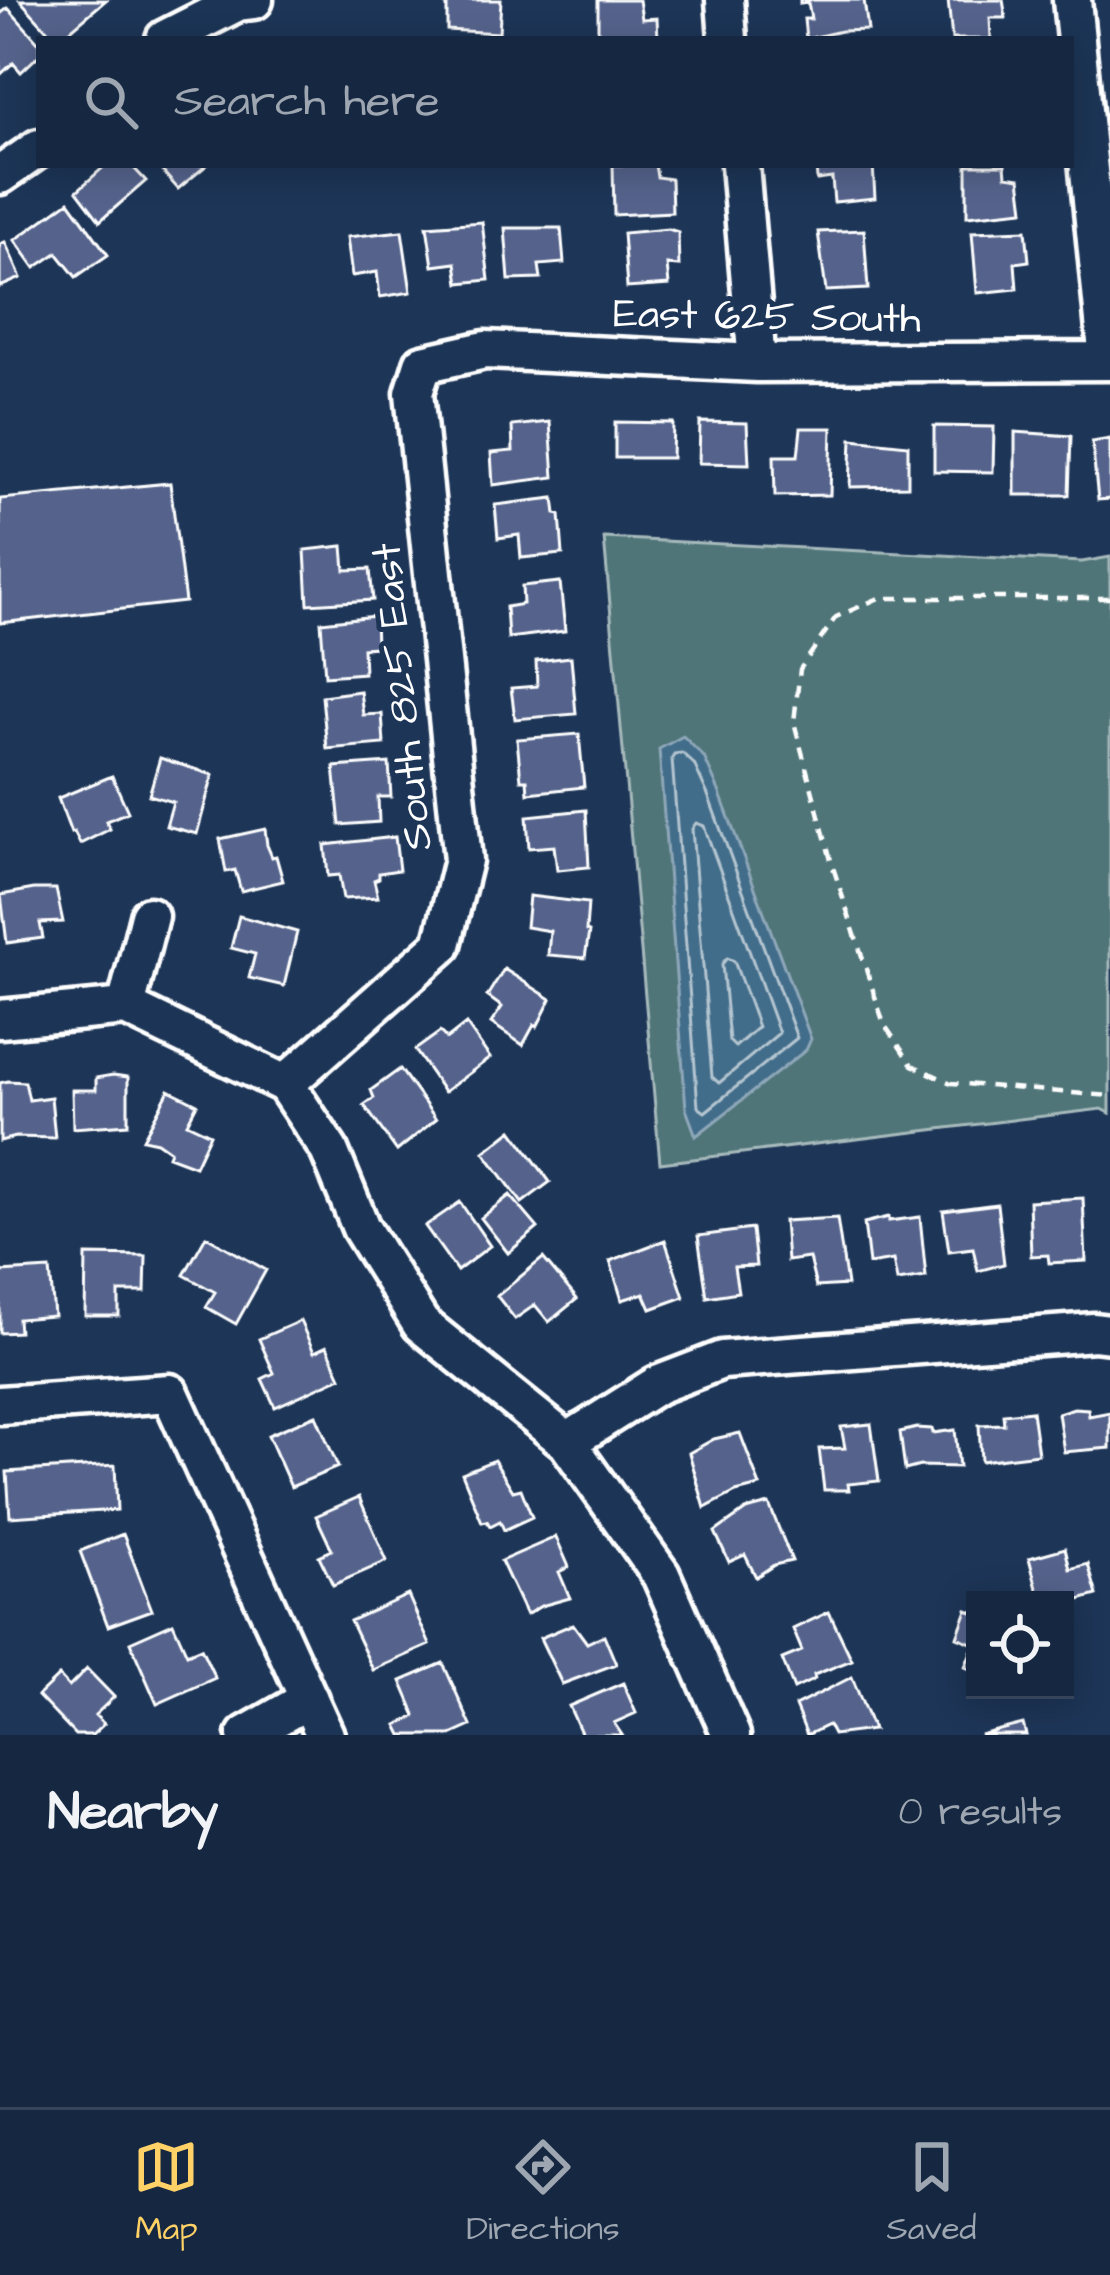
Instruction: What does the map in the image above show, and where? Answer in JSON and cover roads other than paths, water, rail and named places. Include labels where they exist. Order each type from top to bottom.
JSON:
[{"type":"street","points":[[171,36],[238,2],[254,0]]},
{"type":"street","points":[[725,0],[728,36]]},
{"type":"street","points":[[1072,0],[1109,362]]},
{"type":"street","points":[[0,175],[36,150]]},
{"type":"street","points":[[740,168],[757,363]]},
{"type":"street","name":"East 625 South","points":[[423,364],[485,350],[757,363],[1109,362]]},
{"type":"street","name":"South 825 East","points":[[285,1084],[442,945],[463,860],[414,393],[423,364]]},
{"type":"street","points":[[126,1007],[149,916]]},
{"type":"street","points":[[0,1019],[126,1007],[285,1084],[329,1150],[362,1228],[421,1324],[567,1442],[661,1575],[730,1735]]},
{"type":"street","points":[[567,1442],[657,1385],[722,1360],[1110,1334]]},
{"type":"street","points":[[0,1405],[170,1393],[325,1735]]},
{"type":"street","points":[[246,1735],[309,1699]]},
{"type":"water","points":[[683,736],[704,757],[719,791],[811,1039],[806,1050],[696,1136],[686,1109],[659,749]]}]
